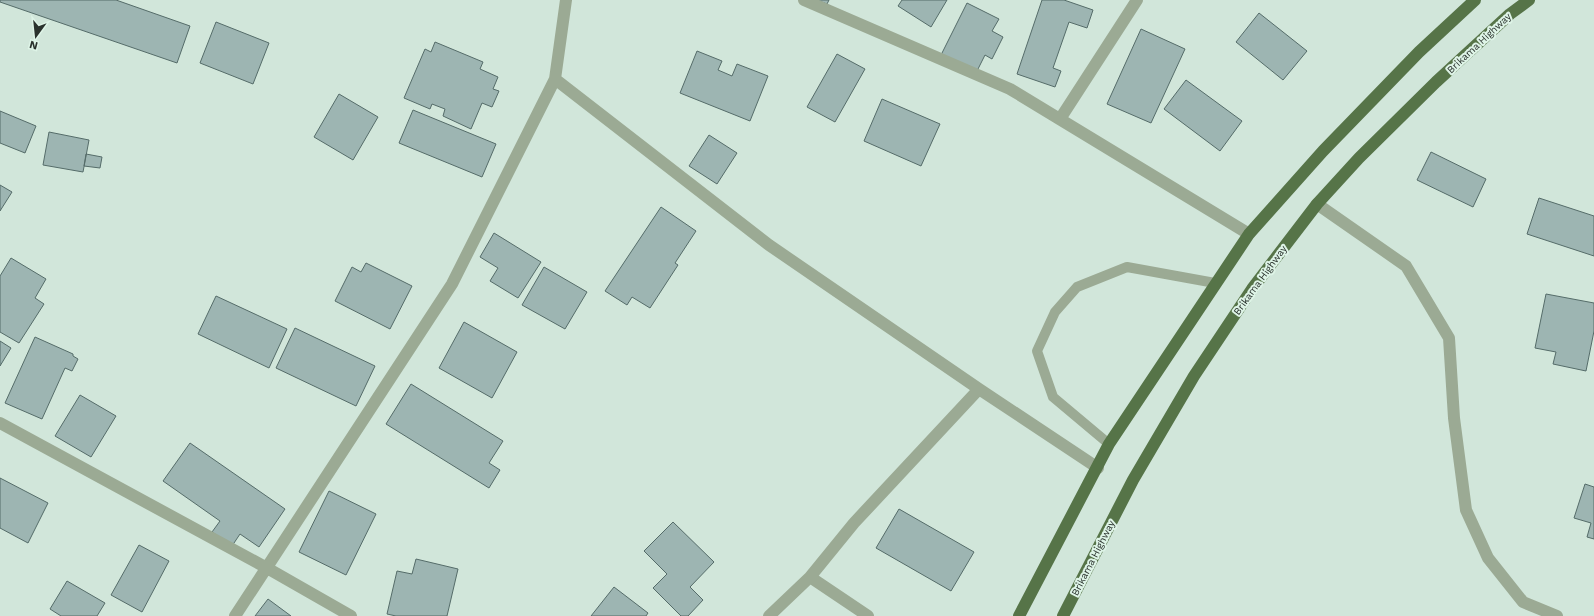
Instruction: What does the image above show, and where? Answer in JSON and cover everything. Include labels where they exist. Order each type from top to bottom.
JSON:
[{"type":"highway","points":[[1019,616],[1098,468],[1109,444],[1249,234],[1334,140],[1419,52],[1475,0]]},
{"type":"highway","name":"Brikama Highway","points":[[1063,616],[1133,480],[1194,376],[1252,289],[1317,204],[1359,158],[1436,82],[1510,14],[1529,0]]},
{"type":"street","points":[[235,616],[452,284],[555,80],[566,0]]},
{"type":"street","points":[[804,0],[1010,89],[1249,234]]},
{"type":"street","points":[[1060,119],[1137,0]]},
{"type":"street","points":[[555,80],[769,245],[979,389],[1098,468]]},
{"type":"street","points":[[1317,204],[1406,266],[1449,338],[1454,418],[1466,510],[1488,558],[1523,602],[1557,616]]},
{"type":"street","points":[[770,616],[810,577],[854,524],[979,389]]},
{"type":"street","points":[[0,423],[267,568],[351,616]]},
{"type":"street","points":[[810,577],[868,616]]},
{"type":"lane","points":[[1109,444],[1053,397],[1037,351],[1055,312],[1077,287],[1128,267],[1215,283]]},
{"type":"building","points":[[0,0],[116,0],[190,26],[177,63],[0,2]]},
{"type":"building","points":[[816,0],[829,0],[827,4]]},
{"type":"building","points":[[902,0],[947,0],[931,27],[898,6]]},
{"type":"building","points":[[1042,0],[1064,0],[1093,10],[1087,28],[1069,22],[1053,68],[1061,71],[1055,87],[1017,74]]},
{"type":"building","points":[[967,3],[999,19],[992,31],[1003,37],[992,59],[985,55],[976,73],[941,55]]},
{"type":"building","points":[[1259,13],[1307,51],[1283,80],[1236,42]]},
{"type":"building","points":[[216,22],[269,43],[253,84],[200,63]]},
{"type":"building","points":[[1141,29],[1185,49],[1151,123],[1107,104]]},
{"type":"building","points":[[435,42],[483,62],[480,69],[498,77],[493,89],[499,91],[492,107],[482,103],[471,129],[443,116],[445,109],[432,104],[430,109],[404,98],[425,49],[431,52]]},
{"type":"building","points":[[697,51],[722,61],[718,70],[732,76],[737,64],[768,76],[750,121],[680,93]]},
{"type":"building","points":[[837,54],[865,69],[835,122],[807,107]]},
{"type":"building","points":[[1186,80],[1242,121],[1220,151],[1164,109]]},
{"type":"building","points":[[339,94],[378,117],[353,160],[314,137]]},
{"type":"building","points":[[882,99],[940,124],[921,166],[864,141]]},
{"type":"building","points":[[413,110],[496,144],[482,177],[399,143]]},
{"type":"building","points":[[0,111],[36,126],[25,153],[0,143]]},
{"type":"building","points":[[49,132],[89,140],[83,172],[43,165]]},
{"type":"building","points":[[709,135],[737,153],[717,184],[689,166]]},
{"type":"building","points":[[1431,152],[1486,179],[1473,207],[1417,180]]},
{"type":"building","points":[[86,154],[102,157],[100,168],[84,166]]},
{"type":"building","points":[[0,185],[12,192],[0,211]]},
{"type":"building","points":[[1539,198],[1594,216],[1594,256],[1527,234]]},
{"type":"building","points":[[661,207],[696,231],[675,263],[678,265],[650,308],[632,297],[627,305],[605,291]]},
{"type":"building","points":[[494,233],[541,262],[518,298],[490,281],[498,268],[480,257]]},
{"type":"building","points":[[11,258],[46,279],[35,298],[44,304],[19,343],[0,332],[0,276]]},
{"type":"building","points":[[366,263],[412,286],[390,329],[335,301],[352,267],[361,272]]},
{"type":"building","points":[[544,267],[587,292],[565,329],[522,305]]},
{"type":"building","points":[[1546,294],[1594,303],[1594,331],[1586,371],[1553,364],[1556,352],[1535,348]]},
{"type":"building","points":[[216,296],[287,329],[269,368],[198,334]]},
{"type":"building","points":[[464,322],[517,352],[492,398],[439,368]]},
{"type":"building","points":[[295,328],[375,366],[356,406],[276,368]]},
{"type":"building","points":[[35,337],[73,354],[73,356],[78,359],[72,371],[65,368],[42,419],[5,403]]},
{"type":"building","points":[[0,341],[11,348],[0,366]]},
{"type":"building","points":[[411,384],[503,441],[489,463],[500,470],[489,488],[386,424]]},
{"type":"building","points":[[80,395],[116,416],[91,457],[55,436]]},
{"type":"building","points":[[190,443],[285,509],[259,547],[240,534],[232,546],[212,532],[220,521],[163,481]]},
{"type":"building","points":[[0,478],[48,503],[28,543],[0,528]]},
{"type":"building","points":[[1585,484],[1594,487],[1594,539],[1587,537],[1591,523],[1574,518]]},
{"type":"building","points":[[329,491],[376,514],[346,575],[299,552]]},
{"type":"building","points":[[899,509],[974,552],[951,591],[876,548]]},
{"type":"building","points":[[673,522],[714,562],[690,587],[703,600],[688,616],[681,616],[653,588],[667,574],[644,551]]},
{"type":"building","points":[[139,545],[169,561],[142,612],[111,595]]},
{"type":"building","points":[[416,559],[458,569],[447,616],[396,616],[387,614],[397,571],[412,574]]},
{"type":"building","points":[[67,581],[105,603],[97,616],[61,616],[50,609]]},
{"type":"building","points":[[614,587],[648,613],[646,616],[591,616]]},
{"type":"building","points":[[268,599],[291,616],[255,616]]}]
